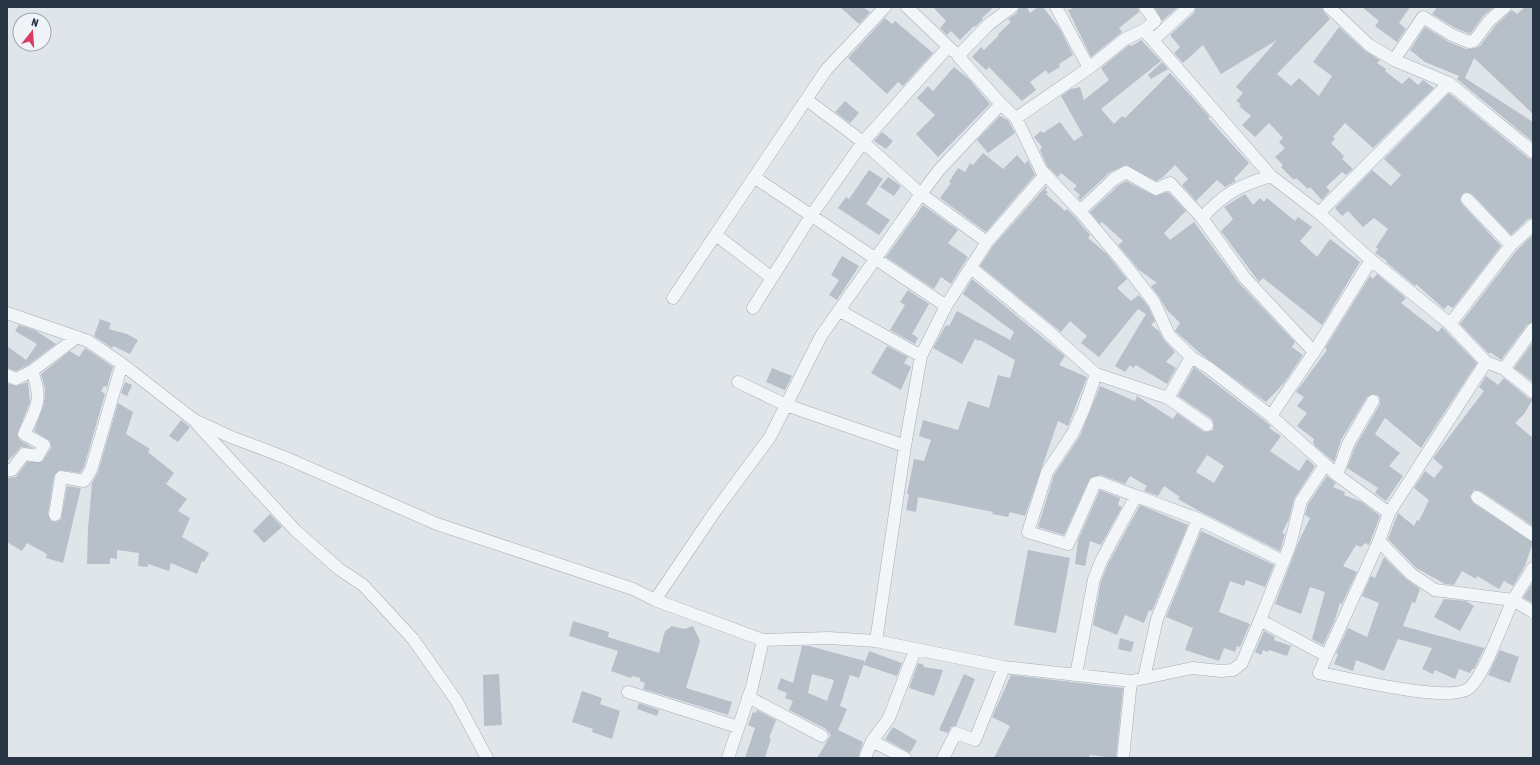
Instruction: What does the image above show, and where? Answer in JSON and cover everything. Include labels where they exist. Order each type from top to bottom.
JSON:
[{"type":"street","points":[[673,298],[826,70],[885,7]]},
{"type":"street","points":[[908,7],[958,56],[1001,104],[1016,118],[1041,170],[1080,211],[1124,262],[1154,302],[1168,335],[1191,357],[1209,368],[1271,416],[1337,475],[1389,513]]},
{"type":"street","points":[[958,56],[989,24],[1012,7]]},
{"type":"street","points":[[1056,7],[1089,68]]},
{"type":"street","points":[[1016,118],[1089,68],[1125,39],[1144,30],[1154,21],[1145,7]]},
{"type":"street","points":[[1153,40],[1190,7]]},
{"type":"street","points":[[1329,7],[1369,45],[1394,60],[1449,83],[1533,152]]},
{"type":"street","points":[[1394,60],[1425,12],[1452,35],[1470,42],[1474,41],[1489,21],[1505,7]]},
{"type":"street","points":[[1144,30],[1270,176],[1319,213],[1371,260],[1450,324],[1486,362],[1504,369],[1533,392]]},
{"type":"street","points":[[753,308],[811,216],[863,142],[948,46]]},
{"type":"street","points":[[1319,213],[1449,83]]},
{"type":"street","points":[[806,100],[863,142],[921,194],[987,242]]},
{"type":"street","points":[[655,600],[716,510],[770,437],[821,336],[939,170],[1001,104]]},
{"type":"street","points":[[1080,211],[1114,179],[1126,172],[1156,190],[1170,183],[1202,218],[1245,278],[1314,352]]},
{"type":"street","points":[[876,641],[905,446],[921,356],[946,306],[987,242],[1046,175]]},
{"type":"street","points":[[1202,218],[1215,203],[1246,183],[1270,176]]},
{"type":"street","points":[[754,177],[875,260],[946,306]]},
{"type":"street","points":[[1467,199],[1511,246]]},
{"type":"street","points":[[1450,324],[1511,246],[1533,226]]},
{"type":"street","points":[[716,235],[772,278]]},
{"type":"street","points":[[1271,416],[1314,352],[1371,260]]},
{"type":"street","points":[[971,268],[1048,330],[1096,374],[1168,398],[1207,425]]},
{"type":"street","points":[[840,311],[921,356]]},
{"type":"street","points":[[7,313],[88,341],[122,364],[194,420],[295,530],[339,569],[363,585],[413,639],[456,700],[486,758]]},
{"type":"street","points":[[1504,369],[1533,328]]},
{"type":"street","points":[[7,375],[16,379],[32,371],[77,337]]},
{"type":"street","points":[[1168,398],[1191,357]]},
{"type":"street","points":[[1486,362],[1389,513],[1319,673],[1409,690],[1450,694],[1468,689],[1480,674],[1513,600],[1533,568]]},
{"type":"street","points":[[55,515],[61,477],[84,481],[92,470],[122,364]]},
{"type":"street","points":[[7,470],[12,470],[24,454],[38,456],[44,445],[24,434],[38,404],[37,383],[32,371]]},
{"type":"street","points":[[1096,374],[1083,411],[1073,433],[1047,472],[1028,532],[1068,544],[1095,483],[1099,482],[1198,519],[1283,561]]},
{"type":"street","points":[[738,382],[786,405],[905,446]]},
{"type":"street","points":[[1337,475],[1348,444],[1373,400]]},
{"type":"street","points":[[194,420],[232,437],[284,457],[437,524],[632,589],[655,600],[763,640],[830,638],[876,641],[1004,667],[1132,681],[1192,668],[1221,671],[1233,670],[1242,663],[1290,545],[1301,501],[1325,465]]},
{"type":"street","points":[[1076,675],[1094,579],[1101,561],[1136,496]]},
{"type":"street","points":[[1477,497],[1533,535]]},
{"type":"street","points":[[1144,678],[1157,619],[1198,519]]},
{"type":"street","points":[[1378,541],[1411,574],[1435,590],[1513,600],[1533,612]]},
{"type":"street","points":[[1260,620],[1327,656]]},
{"type":"street","points":[[728,758],[748,697],[763,640]]},
{"type":"street","points":[[865,758],[872,741],[889,718],[915,650]]},
{"type":"street","points":[[943,758],[956,733],[975,740],[1004,667]]},
{"type":"street","points":[[1123,758],[1132,681]]},
{"type":"street","points":[[628,692],[738,727]]},
{"type":"street","points":[[748,697],[822,736]]},
{"type":"street","points":[[872,741],[905,758]]},
{"type":"building","points":[[840,7],[863,7],[870,12],[859,24]]},
{"type":"building","points":[[933,7],[994,7],[960,40],[951,31],[947,35],[940,28],[946,21]]},
{"type":"building","points":[[1019,7],[1027,7],[1030,13],[1038,7],[1043,7],[1060,29],[1073,55],[1059,64],[1060,67],[1048,74],[1046,70],[1030,82],[1036,90],[1022,101],[989,67],[986,70],[972,57],[981,47],[984,50],[999,35],[998,34],[1011,22],[1008,19],[1017,13]]},
{"type":"building","points":[[1076,7],[1138,7],[1139,12],[1119,28],[1122,32],[1091,57],[1068,10]]},
{"type":"building","points":[[1154,7],[1178,7],[1162,21]]},
{"type":"building","points":[[1196,7],[1322,7],[1330,19],[1277,74],[1291,86],[1299,78],[1319,96],[1332,76],[1313,62],[1339,27],[1364,50],[1380,60],[1377,63],[1402,84],[1409,77],[1418,85],[1423,80],[1434,88],[1373,148],[1345,123],[1333,137],[1335,139],[1331,143],[1344,156],[1342,159],[1353,169],[1346,175],[1342,172],[1326,187],[1330,191],[1322,200],[1310,187],[1308,189],[1296,178],[1294,180],[1281,167],[1283,165],[1275,157],[1285,148],[1279,142],[1283,138],[1269,123],[1255,137],[1242,125],[1251,116],[1239,106],[1241,104],[1236,101],[1243,93],[1236,87],[1277,40],[1221,74],[1203,45],[1183,63],[1174,53],[1180,47],[1170,35],[1194,13]]},
{"type":"building","points":[[1362,7],[1410,7],[1399,23],[1406,29],[1397,42],[1375,26],[1379,21]]},
{"type":"building","points":[[1437,7],[1494,7],[1483,16],[1470,34],[1455,28],[1432,14]]},
{"type":"building","points":[[1525,7],[1533,7],[1533,114],[1474,58],[1465,78],[1533,122],[1533,142],[1457,79],[1459,76],[1425,62],[1410,50],[1425,27],[1449,42],[1466,49],[1475,48],[1480,46],[1495,26],[1512,10],[1517,14]]},
{"type":"building","points":[[885,18],[892,24],[895,21],[933,53],[903,86],[898,82],[887,94],[848,58]]},
{"type":"building","points":[[1141,40],[1161,61],[1101,109],[1114,124],[1122,116],[1125,118],[1170,73],[1249,163],[1234,179],[1236,181],[1225,187],[1217,180],[1196,201],[1182,185],[1188,179],[1175,165],[1162,178],[1156,181],[1126,165],[1109,173],[1080,200],[1078,198],[1080,195],[1073,189],[1077,186],[1061,173],[1058,177],[1047,166],[1040,150],[1042,147],[1034,137],[1041,131],[1043,133],[1060,122],[1074,141],[1083,135],[1061,96],[1071,89],[1080,87],[1084,100],[1109,80],[1101,68],[1129,45],[1132,46]]},
{"type":"building","points":[[1162,62],[1168,69],[1151,79],[1148,75]]},
{"type":"building","points":[[954,67],[969,79],[990,104],[938,157],[916,134],[935,115],[917,98],[928,86],[933,91]]},
{"type":"building","points":[[1449,93],[1528,158],[1533,159],[1533,218],[1528,219],[1511,235],[1472,194],[1466,192],[1462,194],[1460,200],[1462,204],[1501,246],[1453,308],[1448,305],[1444,309],[1416,284],[1415,286],[1386,262],[1387,261],[1375,253],[1378,249],[1376,247],[1388,229],[1374,218],[1363,227],[1348,211],[1342,216],[1335,208],[1372,170],[1391,186],[1401,175],[1384,159]]},
{"type":"building","points":[[845,101],[859,113],[850,123],[835,112]]},
{"type":"building","points":[[1000,116],[1008,120],[1015,133],[988,153],[977,140]]},
{"type":"building","points":[[882,132],[893,141],[886,149],[874,141]]},
{"type":"building","points":[[983,153],[1003,169],[1017,155],[1025,164],[1028,160],[1035,175],[986,232],[940,198],[951,183],[949,182],[958,168],[965,172],[970,163],[973,165]]},
{"type":"building","points":[[869,170],[883,179],[866,204],[890,220],[879,235],[838,208],[846,197],[849,199]]},
{"type":"building","points":[[888,177],[901,186],[894,196],[880,187]]},
{"type":"building","points":[[1126,181],[1155,196],[1168,192],[1186,211],[1164,233],[1170,240],[1194,222],[1239,283],[1295,342],[1292,347],[1303,355],[1284,383],[1266,402],[1201,354],[1175,331],[1180,323],[1166,309],[1151,286],[1157,283],[1139,270],[1118,245],[1123,241],[1102,222],[1100,224],[1090,212],[1119,185]]},
{"type":"building","points":[[1046,186],[1047,188],[1045,190],[1048,192],[1046,194],[1065,211],[1067,209],[1074,216],[1090,235],[1088,238],[1106,253],[1127,279],[1117,288],[1131,301],[1139,295],[1148,306],[1155,321],[1151,325],[1159,331],[1164,340],[1175,352],[1166,362],[1176,368],[1167,384],[1136,365],[1133,368],[1130,365],[1125,372],[1115,366],[1146,314],[1138,309],[1099,357],[1081,343],[1087,336],[1070,321],[1061,332],[980,266],[993,246]]},
{"type":"building","points":[[1245,194],[1253,205],[1260,198],[1264,202],[1267,198],[1295,221],[1298,217],[1312,227],[1300,241],[1317,257],[1330,239],[1360,262],[1322,325],[1263,278],[1259,282],[1221,231],[1233,219],[1224,207]]},
{"type":"building","points":[[923,205],[958,230],[948,243],[968,257],[951,284],[941,277],[934,289],[886,257]]},
{"type":"building","points":[[1533,235],[1533,322],[1527,325],[1501,360],[1490,352],[1489,354],[1460,324],[1517,250]]},
{"type":"building","points":[[842,256],[859,266],[837,300],[829,295],[839,280],[831,275]]},
{"type":"building","points":[[1377,274],[1406,298],[1401,303],[1438,332],[1442,327],[1477,363],[1421,448],[1385,418],[1375,434],[1400,453],[1389,466],[1403,476],[1386,501],[1375,493],[1378,488],[1347,468],[1355,447],[1380,404],[1380,398],[1377,395],[1373,394],[1367,397],[1341,440],[1334,462],[1315,446],[1313,442],[1314,439],[1297,426],[1307,413],[1297,406],[1304,397],[1296,392],[1327,350],[1325,348],[1370,276],[1373,279]]},
{"type":"building","points":[[972,279],[1065,356],[1059,365],[1087,377],[1068,426],[1058,421],[1025,516],[1010,512],[1008,517],[992,514],[993,512],[918,497],[916,512],[906,510],[909,494],[907,494],[914,459],[924,461],[931,440],[919,436],[923,420],[958,430],[968,401],[989,408],[998,375],[1010,378],[1015,360],[980,340],[975,339],[962,364],[933,348],[946,325],[949,326],[957,311],[1010,340],[1014,332],[963,294]]},
{"type":"building","points":[[908,290],[929,304],[912,334],[918,338],[915,344],[890,330],[905,305],[900,302]]},
{"type":"building","points":[[100,319],[111,323],[109,329],[127,334],[138,340],[130,354],[113,346],[112,348],[94,336]]},
{"type":"building","points":[[19,325],[35,330],[56,344],[28,365],[16,371],[7,368],[7,346],[26,360],[37,344],[15,331]]},
{"type":"building","points":[[1533,342],[1533,382],[1514,368]]},
{"type":"building","points":[[887,346],[908,357],[904,363],[911,367],[901,390],[871,373]]},
{"type":"building","points":[[85,348],[113,367],[107,387],[104,386],[101,391],[105,394],[84,467],[80,473],[59,470],[54,476],[48,514],[51,521],[57,522],[61,519],[67,486],[81,488],[63,563],[46,558],[47,554],[27,543],[22,551],[7,542],[7,478],[16,477],[27,462],[42,462],[51,448],[50,441],[34,431],[44,404],[45,389],[41,374],[70,351],[79,357]]},
{"type":"building","points":[[1194,367],[1266,422],[1271,426],[1269,428],[1281,436],[1270,451],[1299,471],[1307,459],[1315,466],[1294,499],[1289,519],[1282,533],[1285,534],[1280,551],[1199,511],[1178,499],[1180,497],[1164,486],[1158,496],[1144,491],[1147,486],[1130,476],[1125,484],[1101,475],[1090,478],[1064,535],[1038,527],[1054,475],[1080,436],[1100,386],[1135,401],[1137,396],[1173,419],[1177,413],[1203,431],[1207,432],[1213,430],[1214,425],[1212,419],[1178,396]],"holes":[[[1207,455],[1224,466],[1214,483],[1196,472]]]},
{"type":"building","points":[[772,368],[792,376],[785,390],[766,382]]},
{"type":"building","points":[[1486,376],[1498,385],[1504,378],[1528,398],[1533,399],[1524,414],[1515,423],[1533,438],[1533,526],[1481,491],[1474,490],[1470,496],[1473,503],[1533,542],[1525,566],[1513,586],[1504,581],[1499,589],[1477,576],[1476,579],[1462,571],[1454,585],[1445,584],[1416,568],[1388,539],[1398,513],[1414,526],[1417,520],[1419,521],[1429,500],[1414,488],[1425,471],[1434,478],[1443,467],[1433,458],[1484,391],[1479,387]]},
{"type":"building","points":[[28,382],[30,402],[17,435],[20,440],[33,448],[21,447],[7,462],[7,383],[16,386]]},
{"type":"building","points":[[125,382],[132,385],[127,396],[121,393]]},
{"type":"building","points":[[118,403],[133,412],[126,434],[150,449],[148,452],[174,473],[166,484],[187,499],[178,511],[190,518],[182,537],[209,553],[204,562],[202,561],[197,574],[171,563],[169,571],[148,564],[148,567],[138,566],[139,553],[117,550],[117,559],[110,558],[110,564],[87,564],[92,483],[98,472]]},
{"type":"building","points":[[181,420],[190,427],[178,442],[169,436]]},
{"type":"building","points":[[1327,476],[1336,483],[1333,487],[1345,492],[1344,495],[1362,502],[1380,516],[1369,545],[1365,543],[1361,547],[1356,545],[1343,566],[1357,572],[1342,604],[1340,603],[1334,622],[1323,645],[1312,639],[1325,592],[1310,587],[1301,614],[1275,604],[1299,541],[1310,518],[1305,515],[1308,504]]},
{"type":"building","points":[[1100,490],[1120,498],[1118,505],[1122,507],[1101,545],[1090,541],[1085,566],[1075,564],[1078,540]]},
{"type":"building","points":[[1140,505],[1188,525],[1152,611],[1149,610],[1144,623],[1125,615],[1117,635],[1093,625],[1101,581],[1108,564]]},
{"type":"building","points":[[270,514],[282,527],[264,543],[253,531]]},
{"type":"building","points":[[1201,531],[1274,565],[1265,587],[1246,580],[1244,586],[1230,581],[1219,612],[1250,624],[1240,647],[1237,646],[1235,652],[1224,648],[1219,661],[1185,650],[1193,628],[1166,617]]},
{"type":"building","points":[[1028,550],[1070,558],[1056,633],[1014,625]]},
{"type":"building","points":[[1384,557],[1406,579],[1420,589],[1415,603],[1412,602],[1403,626],[1484,648],[1486,645],[1474,669],[1472,669],[1470,673],[1459,669],[1455,679],[1435,670],[1433,674],[1422,669],[1432,648],[1398,639],[1384,671],[1356,660],[1353,671],[1334,664],[1338,654],[1336,653],[1348,628],[1367,637],[1379,603],[1362,596],[1371,576],[1375,578]]},
{"type":"building","points":[[1533,582],[1533,603],[1523,598]]},
{"type":"building","points":[[1444,599],[1466,601],[1474,606],[1460,631],[1434,617]]},
{"type":"building","points":[[573,621],[609,632],[608,637],[659,653],[665,631],[672,626],[684,629],[693,626],[700,641],[686,688],[732,702],[728,715],[643,689],[645,683],[640,681],[640,678],[632,676],[631,678],[611,671],[618,651],[569,636]]},
{"type":"building","points":[[1264,631],[1275,637],[1274,640],[1291,646],[1287,656],[1269,650],[1268,652],[1263,650],[1261,655],[1255,652]]},
{"type":"building","points":[[1120,638],[1134,642],[1131,652],[1118,649]]},
{"type":"building","points":[[802,646],[809,646],[865,661],[859,678],[850,675],[840,706],[847,709],[838,730],[863,742],[858,758],[817,758],[831,735],[826,729],[789,710],[793,701],[785,698],[787,693],[777,689],[781,678],[793,683]],"holes":[[[812,674],[834,680],[827,701],[808,693]]]},
{"type":"building","points":[[1500,650],[1519,657],[1510,683],[1488,675]]},
{"type":"building","points":[[869,651],[902,663],[897,676],[864,665]]},
{"type":"building","points":[[918,663],[924,665],[923,667],[943,670],[934,696],[909,688]]},
{"type":"building","points":[[499,674],[502,725],[484,726],[483,675]]},
{"type":"building","points":[[964,674],[975,679],[956,726],[951,727],[948,733],[939,730]]},
{"type":"building","points":[[1011,675],[1123,688],[1116,758],[1090,755],[1089,758],[994,758],[1010,726],[992,717]]},
{"type":"building","points":[[582,691],[602,698],[600,704],[620,711],[612,739],[592,732],[593,729],[572,722]]},
{"type":"building","points":[[639,703],[659,710],[657,716],[637,709]]},
{"type":"building","points":[[757,710],[776,720],[769,738],[771,738],[765,758],[745,758],[755,728],[748,725],[753,712],[756,713]]},
{"type":"building","points":[[893,727],[917,741],[910,753],[885,739]]}]
